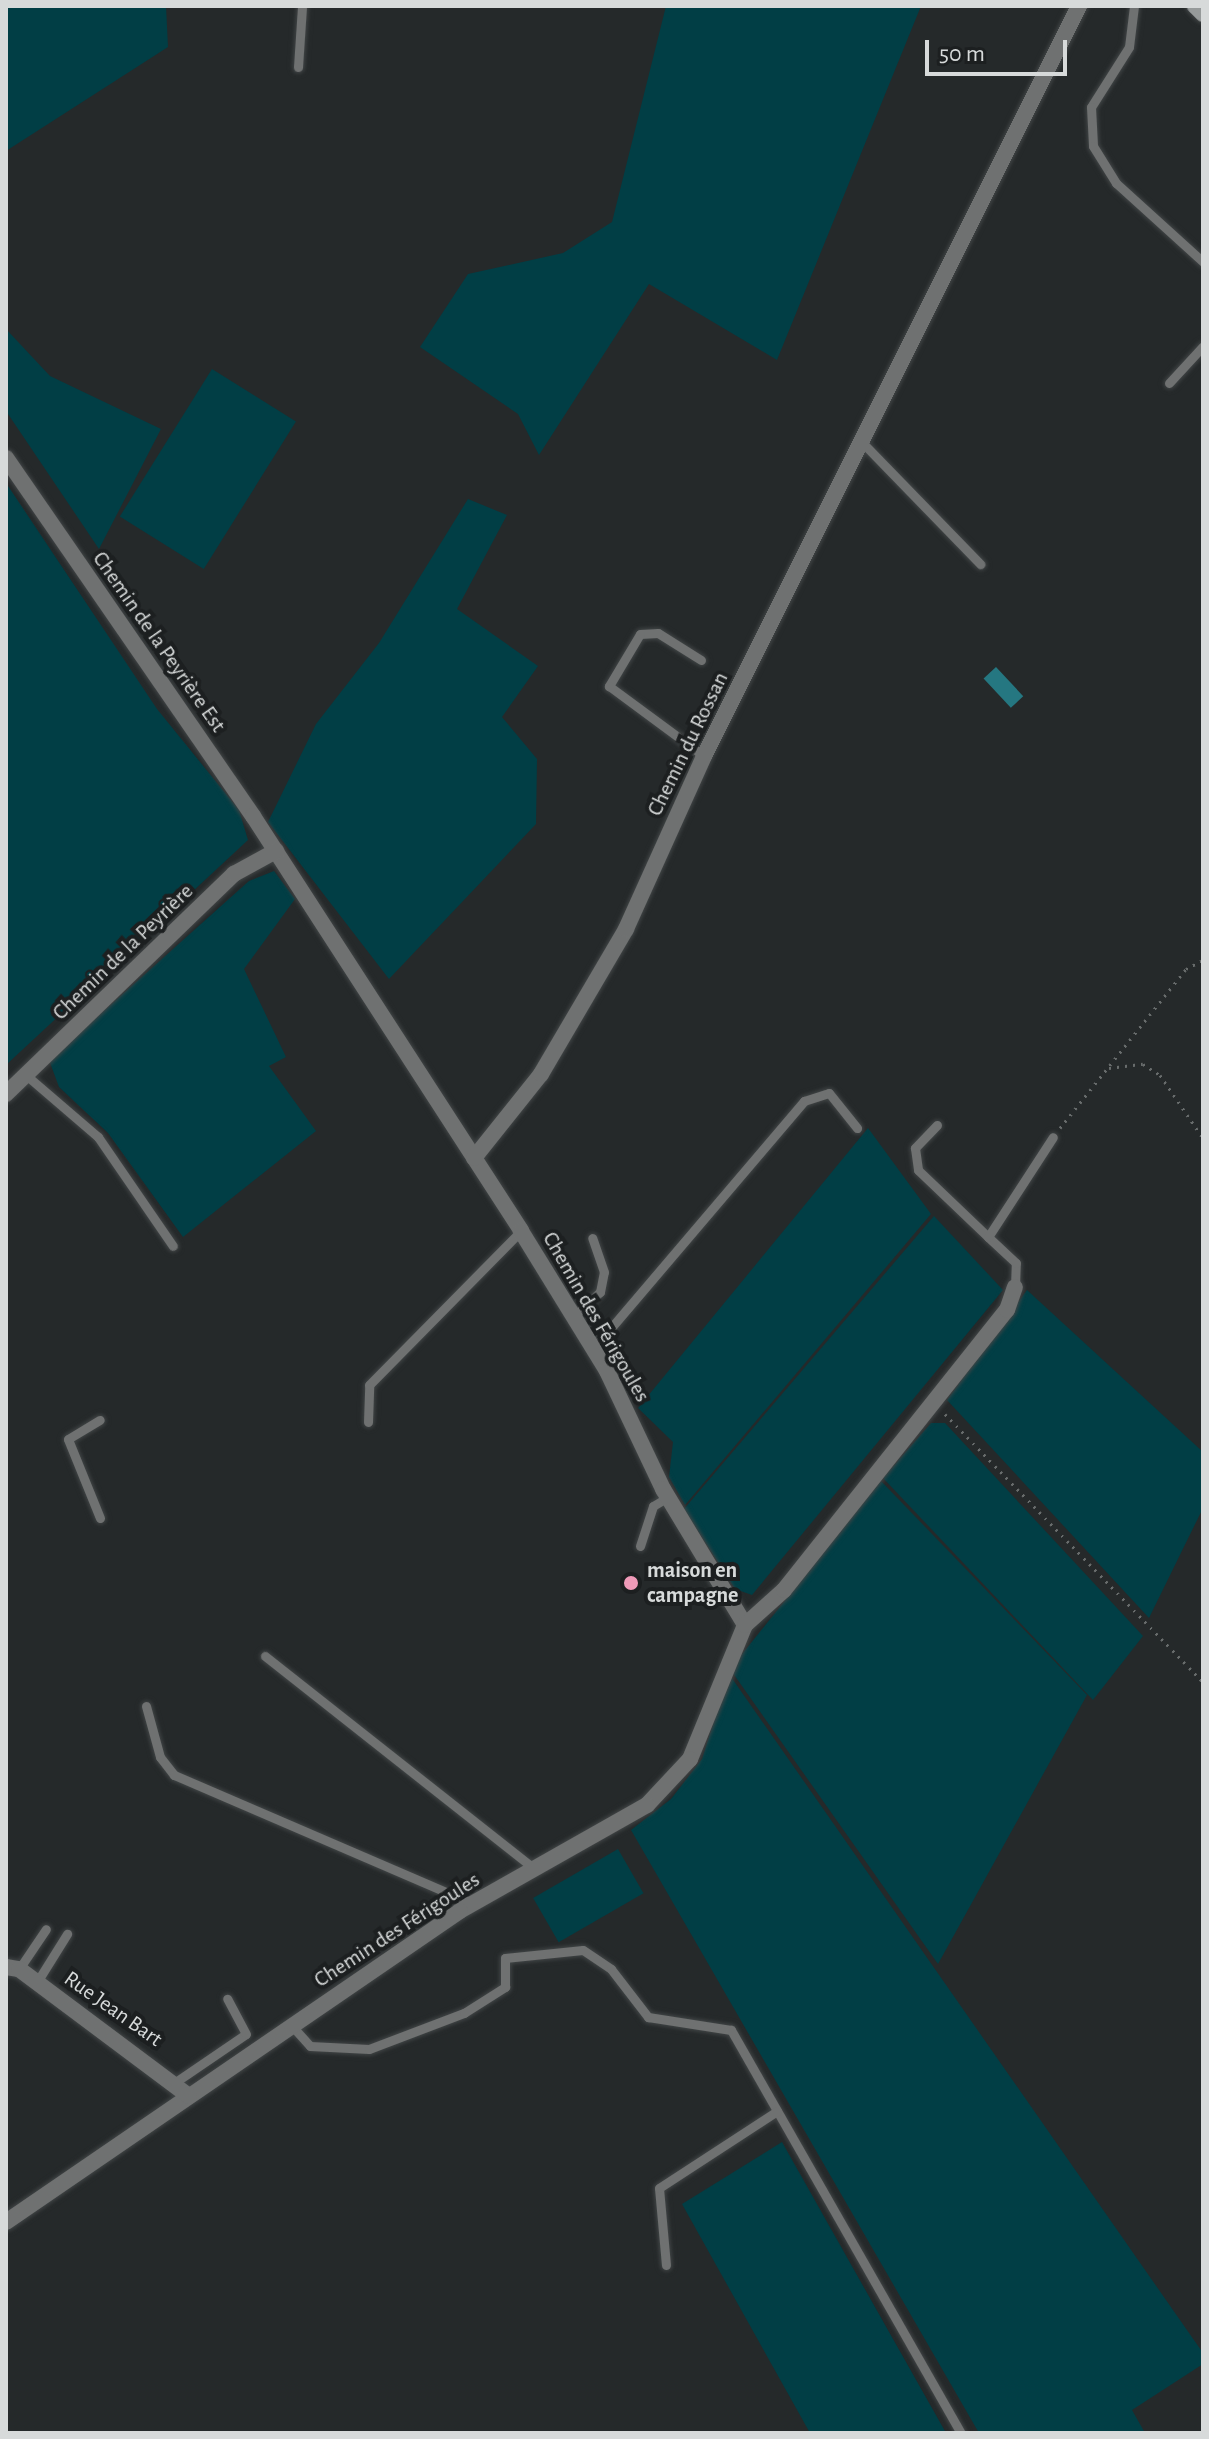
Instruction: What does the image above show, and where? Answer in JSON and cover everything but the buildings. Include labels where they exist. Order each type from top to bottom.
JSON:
[{"type":"main road","points":[[1195,6],[1203,14]]},
{"type":"street","name":"Chemin du Rossan","points":[[474,1158],[541,1074],[626,929],[704,756],[1079,6]]},
{"type":"street","name":"Chemin de la Peyrière Est","points":[[6,458],[276,851]]},
{"type":"street","name":"Chemin de la Peyrière","points":[[6,1094],[234,874],[276,851]]},
{"type":"street","points":[[276,851],[474,1158]]},
{"type":"street","name":"Chemin des Férigoules","points":[[474,1158],[593,1349],[668,1497],[745,1625]]},
{"type":"street","name":"Chemin des Férigoules","points":[[6,2222],[473,1904],[669,1788],[690,1759],[745,1625],[784,1590],[1007,1310],[1015,1287]]},
{"type":"street","name":"Rue Jean Bart","points":[[12,1968],[37,1982],[177,2081],[189,2096]]},
{"type":"lane","points":[[298,67],[302,6]]},
{"type":"lane","points":[[1134,6],[1129,47],[1091,107],[1093,146],[1116,183],[1203,262]]},
{"type":"lane","points":[[1169,383],[1203,346]]},
{"type":"lane","points":[[860,440],[980,564]]},
{"type":"lane","points":[[701,660],[658,633],[640,634],[609,686],[704,756]]},
{"type":"lane","points":[[26,1075],[98,1137],[173,1246]]},
{"type":"lane","points":[[593,1349],[804,1101],[829,1093],[857,1128]]},
{"type":"lane","points":[[937,1125],[915,1148],[918,1170],[1016,1263],[1015,1287]]},
{"type":"lane","points":[[988,1237],[1053,1137]]},
{"type":"lane","points":[[368,1422],[369,1385],[521,1231]]},
{"type":"lane","points":[[573,1317],[600,1292],[604,1272],[592,1238]]},
{"type":"lane","points":[[100,1420],[68,1439],[100,1518]]},
{"type":"lane","points":[[640,1546],[653,1506],[668,1497]]},
{"type":"lane","points":[[265,1656],[536,1869]]},
{"type":"lane","points":[[146,1706],[160,1757],[174,1775],[473,1904]]},
{"type":"lane","points":[[12,1968],[46,1929]]},
{"type":"lane","points":[[37,1982],[67,1934]]},
{"type":"lane","points":[[292,2026],[310,2046],[369,2049],[464,2013],[505,1987],[505,1958],[583,1950],[611,1969],[648,2017],[731,2030],[961,2433]]},
{"type":"lane","points":[[177,2081],[246,2034],[227,1999]]},
{"type":"lane","points":[[666,2265],[659,2188],[777,2111]]},
{"type":"path","points":[[1053,1137],[1186,969],[1203,960]]},
{"type":"path","points":[[1109,1068],[1143,1064],[1160,1075],[1203,1138]]},
{"type":"path","points":[[934,1402],[1203,1682]]},
{"type":"shaded area","points":[[6,6],[166,6],[168,47],[6,151]]},
{"type":"shaded area","points":[[666,6],[921,6],[777,360],[649,284],[539,455],[518,414],[420,347],[468,274],[563,253],[612,222]]},
{"type":"shaded area","points":[[6,329],[50,376],[161,429],[99,549],[6,411]]},
{"type":"shaded area","points":[[212,369],[296,421],[204,569],[120,517]]},
{"type":"shaded area","points":[[6,483],[157,709],[239,810],[248,840],[6,1065]]},
{"type":"shaded area","points":[[468,499],[507,515],[457,609],[538,666],[502,717],[537,759],[536,824],[389,979],[268,822],[316,724],[379,643]]},
{"type":"shaded area","points":[[996,667],[1023,696],[1011,708],[984,679]]},
{"type":"shaded area","points":[[274,871],[295,899],[244,969],[286,1057],[269,1066],[316,1131],[183,1237],[108,1133],[59,1087],[49,1060],[249,881]]},
{"type":"shaded area","points":[[868,1128],[931,1214],[685,1505],[669,1477],[673,1442],[638,1408]]},
{"type":"shaded area","points":[[934,1216],[1003,1290],[752,1595],[735,1589],[684,1509]]},
{"type":"shaded area","points":[[1027,1290],[1203,1452],[1203,1508],[1149,1618],[947,1400]]},
{"type":"shaded area","points":[[931,1423],[945,1423],[1143,1636],[1093,1700],[883,1478]]},
{"type":"shaded area","points":[[881,1481],[1087,1695],[938,1964],[730,1669]]},
{"type":"shaded area","points":[[729,1674],[1203,2353],[1203,2364],[1132,2410],[1145,2433],[979,2433],[631,1830],[671,1799],[702,1759]]},
{"type":"shaded area","points":[[618,1849],[644,1893],[559,1942],[533,1898]]},
{"type":"shaded area","points":[[782,2142],[946,2433],[810,2433],[682,2204]]},
{"type":"place","name":"maison en campagne","points":[[631,1583]]}]
